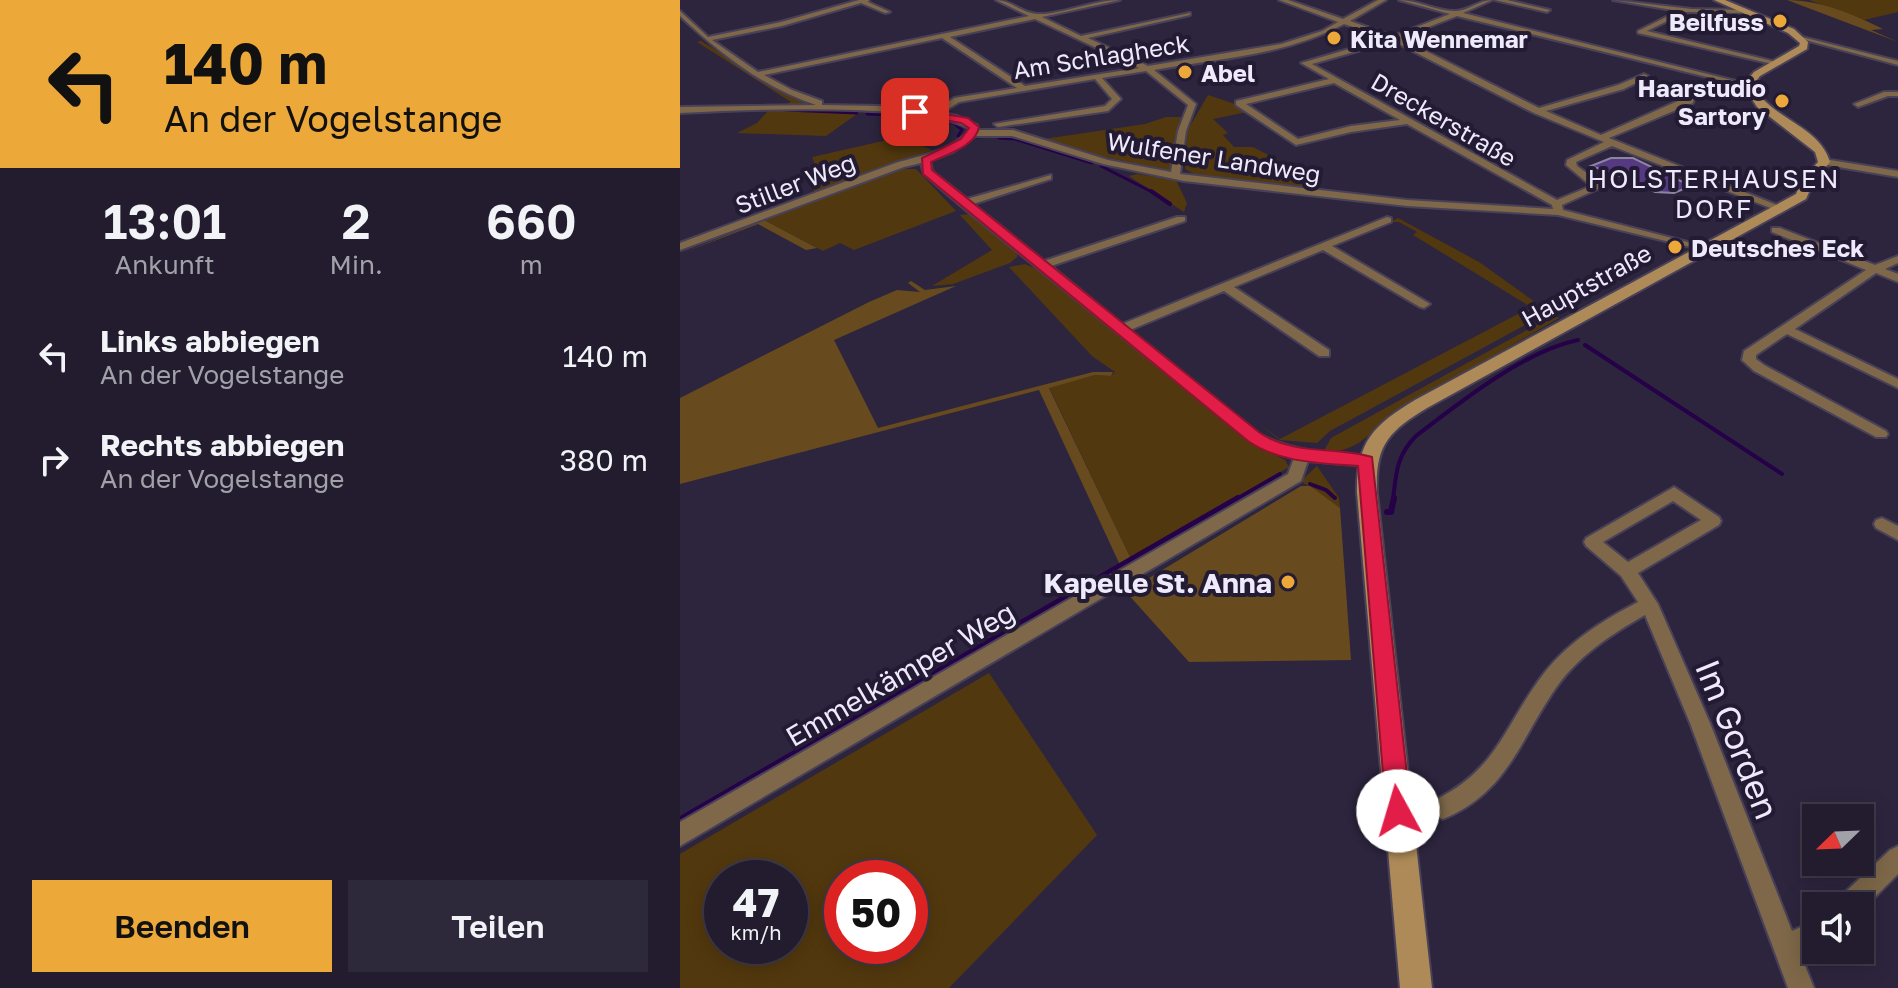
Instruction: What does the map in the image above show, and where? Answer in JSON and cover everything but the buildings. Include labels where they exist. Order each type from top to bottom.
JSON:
[{"type":"main road","points":[[1718,0],[1800,37],[1805,47],[1757,74],[1748,85],[1764,105],[1818,147],[1824,162]]},
{"type":"main road","name":"Hauptstraße","points":[[1366,461],[1379,435],[1399,417],[1703,249],[1782,209],[1802,196],[1808,180],[1824,162]]},
{"type":"main road","points":[[1366,461],[1416,988]]},
{"type":"street","points":[[707,39],[782,24],[863,0],[887,12]]},
{"type":"street","points":[[999,0],[1148,69],[1192,104],[1182,131],[1175,176]]},
{"type":"street","points":[[759,74],[1117,0]]},
{"type":"street","points":[[1282,0],[1396,39],[1537,111],[1782,209]]},
{"type":"street","name":"Am Schlagheck","points":[[935,114],[957,100],[1277,47],[1316,35],[1383,0]]},
{"type":"street","points":[[1402,0],[1748,85]]},
{"type":"street","points":[[1396,39],[1489,0]]},
{"type":"street","points":[[1498,0],[1547,10]]},
{"type":"street","points":[[1616,0],[1674,4],[1685,10]]},
{"type":"street","points":[[1741,11],[1685,10],[1640,32],[1777,63]]},
{"type":"street","points":[[680,13],[707,39],[759,74],[804,99],[832,107]]},
{"type":"street","points":[[1080,38],[1188,14]]},
{"type":"street","points":[[1174,17],[1190,24]]},
{"type":"street","points":[[942,35],[1023,89]]},
{"type":"street","points":[[1800,37],[1898,63]]},
{"type":"street","name":"Dreckerstraße","points":[[1396,39],[1347,55],[1305,63],[1558,208]]},
{"type":"street","points":[[1537,111],[1621,87],[1668,66]]},
{"type":"street","points":[[998,124],[1108,108],[1117,99],[1097,77]]},
{"type":"street","points":[[1601,138],[1665,114],[1690,101],[1692,96],[1637,79]]},
{"type":"street","points":[[1336,80],[1239,103],[1296,142],[1351,129],[1408,121]]},
{"type":"street","points":[[1858,104],[1887,94],[1898,94]]},
{"type":"street","name":"Wulfener Landweg","points":[[680,110],[832,107],[935,114],[964,120],[974,127],[973,133],[1013,133],[1106,162],[1175,176],[1407,203],[1558,208],[1703,249]]},
{"type":"street","name":"Stiller Weg","points":[[680,247],[902,164],[925,160],[965,141],[973,133]]},
{"type":"street","points":[[1558,208],[1597,187],[1594,181],[1576,172],[1571,165],[1572,160],[1612,142]]},
{"type":"street","points":[[925,160],[927,172],[1254,437],[1269,447],[1302,456],[1366,461]]},
{"type":"street","points":[[1824,162],[1898,174]]},
{"type":"street","points":[[964,203],[1048,177]]},
{"type":"street","points":[[1041,266],[1181,219]]},
{"type":"street","points":[[1120,329],[1387,220]]},
{"type":"street","points":[[1776,230],[1898,278]]},
{"type":"street","points":[[1324,246],[1424,304]]},
{"type":"street","points":[[1881,434],[1749,360],[1749,354],[1875,269],[1898,259]]},
{"type":"street","points":[[1226,287],[1324,353]]},
{"type":"street","points":[[1788,330],[1898,384]]},
{"type":"street","name":"Emmelkämper Weg","points":[[680,835],[1295,477],[1302,456]]},
{"type":"street","name":"Im Gorden","points":[[1627,571],[1713,521],[1674,493],[1592,542],[1627,571],[1649,604],[1700,723],[1801,988]]},
{"type":"street","points":[[1882,524],[1898,534]]},
{"type":"street","points":[[1443,808],[1489,780],[1551,679],[1593,635],[1649,604]]},
{"type":"street","points":[[1863,892],[1898,858]]},
{"type":"street","points":[[1784,948],[1802,939]]},
{"type":"shaded area","points":[[1787,0],[1812,2],[1848,13],[1883,29],[1871,30],[1898,42]]},
{"type":"shaded area","points":[[1809,0],[1898,0],[1898,12],[1864,20]]},
{"type":"shaded area","points":[[701,41],[788,93],[822,107],[680,109],[784,105],[791,102],[697,42]]},
{"type":"shaded area","points":[[1208,95],[1235,104],[1247,112],[1213,119],[1228,133],[1223,135],[1234,147],[1253,147],[1304,173],[1297,175],[1320,190],[1194,174],[1185,169],[1187,131]]},
{"type":"shaded area","points":[[756,110],[860,112],[826,136],[737,133],[757,123],[768,111],[680,113]]},
{"type":"shaded area","points":[[1166,117],[1183,117],[1175,145],[1175,168],[1169,170],[1104,157],[1044,139],[1145,124]]},
{"type":"shaded area","points":[[892,139],[910,141],[932,150],[820,192],[815,192],[803,176],[816,167],[812,157]]},
{"type":"shaded area","points":[[898,169],[916,169],[956,211],[854,250],[840,243],[823,251],[764,220]]},
{"type":"shaded area","points":[[1137,174],[1176,180],[1187,203],[1184,212],[1129,176]]},
{"type":"shaded area","points":[[971,214],[1018,252],[1017,257],[1010,263],[953,284],[932,286],[992,250],[960,215]]},
{"type":"shaded area","points":[[1398,218],[1479,262],[1549,312],[1330,431],[1317,443],[1280,440],[1259,424],[1280,439],[1531,307],[1413,235],[1417,232],[1399,222],[1390,222]]},
{"type":"shaded area","points":[[764,220],[817,248],[806,250],[758,224],[680,254]]},
{"type":"shaded area","points":[[1025,264],[1041,271],[1251,443],[1285,460],[1289,467],[1131,559],[1049,387],[1095,375],[1111,376],[1115,372],[1092,356],[1009,267]]},
{"type":"shaded area","points":[[911,281],[925,290],[956,286],[834,340],[878,428],[1093,372],[1113,372],[1111,376],[1095,375],[1049,388],[1131,559],[1120,565],[1039,390],[680,484],[680,398],[869,302],[897,290],[920,292],[908,283]]},
{"type":"shaded area","points":[[1554,315],[1559,318],[1399,410],[1356,444],[1347,449],[1324,451],[1331,438]]},
{"type":"shaded area","points":[[1317,466],[1339,498],[1340,508],[1301,481]]},
{"type":"shaded area","points":[[1301,486],[1310,486],[1340,508],[1351,660],[1189,662],[1126,592]]},
{"type":"shaded area","points":[[989,673],[1097,835],[949,988],[680,988],[680,854]]},
{"type":"waterway","points":[[786,110],[857,113]]},
{"type":"waterway","points":[[867,114],[898,115]]},
{"type":"waterway","points":[[905,115],[929,118]]},
{"type":"waterway","points":[[938,120],[954,123],[962,130],[958,136]]},
{"type":"waterway","points":[[977,137],[989,136]]},
{"type":"waterway","points":[[999,138],[1015,139],[1092,163]]},
{"type":"waterway","points":[[1101,166],[1154,193]]},
{"type":"waterway","points":[[1154,193],[1170,204]]},
{"type":"waterway","points":[[1393,500],[1401,458],[1416,436],[1514,367],[1557,346],[1578,340]]},
{"type":"waterway","points":[[1585,345],[1782,474]]},
{"type":"waterway","points":[[1235,500],[1280,474]]},
{"type":"waterway","points":[[1310,484],[1326,490],[1335,498]]},
{"type":"waterway","points":[[860,716],[1238,498]]},
{"type":"waterway","points":[[1387,512],[1391,512],[1394,498]]},
{"type":"waterway","points":[[680,820],[863,714]]},
{"type":"place","name":"Beilfuss","points":[[1780,21]]},
{"type":"place","name":"Kita Wennemar","points":[[1334,38]]},
{"type":"place","name":"Abel","points":[[1185,72]]},
{"type":"place","name":"Haarstudio Sartory","points":[[1782,101]]},
{"type":"place","name":"Deutsches Eck","points":[[1675,247]]},
{"type":"place","name":"Kapelle St. Anna","points":[[1288,582]]},
{"type":"district","name":"HOLSTERHAUSEN DORF","points":[[1714,193]]},
{"type":"route","points":[[915,112],[964,120],[975,130],[965,141],[925,160],[927,172],[1254,437],[1269,447],[1302,456],[1366,461],[1398,811]]}]
